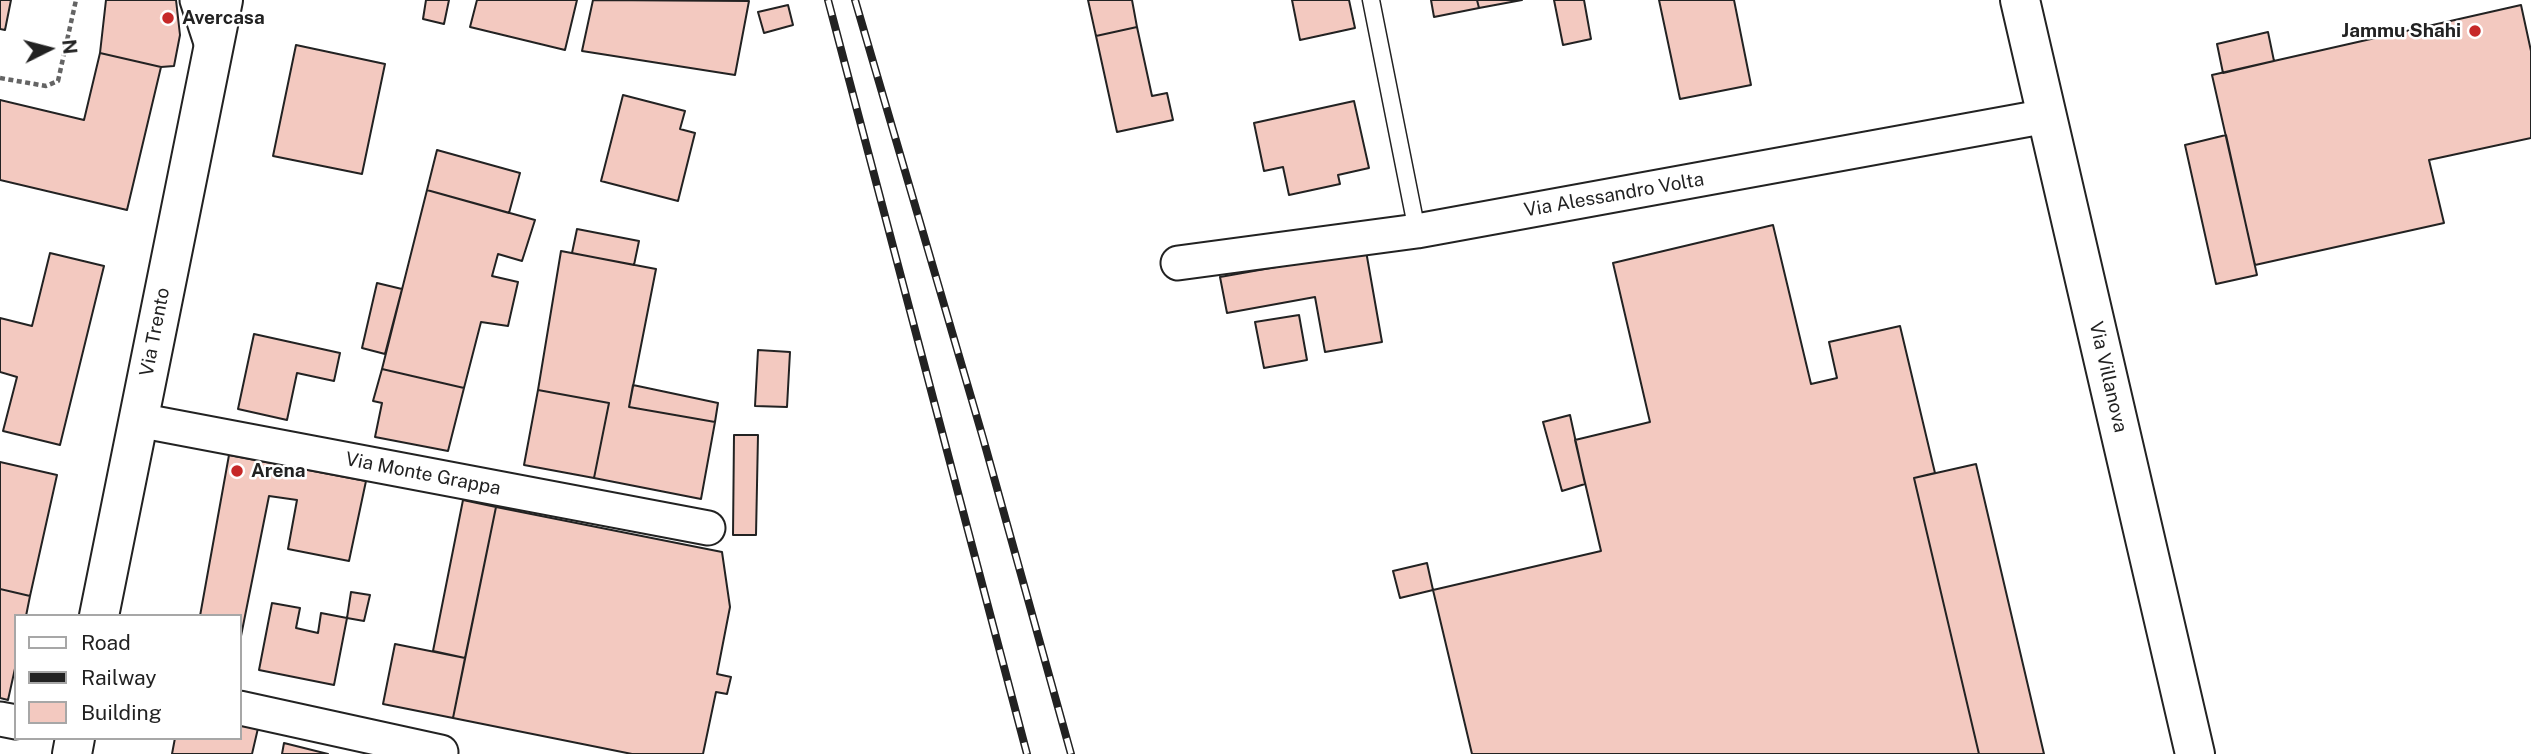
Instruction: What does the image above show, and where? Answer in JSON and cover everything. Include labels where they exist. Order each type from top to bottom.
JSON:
[{"type":"main road","name":"Via Trento","points":[[206,0],[213,49]]},
{"type":"main road","name":"Via Trento","points":[[99,614],[223,0]]},
{"type":"main road","name":"Via Villanova","points":[[2020,0],[2195,754]]},
{"type":"street","points":[[197,0],[213,49]]},
{"type":"street","name":"Via Alessandro Volta","points":[[1178,263],[1417,231],[2047,116]]},
{"type":"street","name":"Via Monte Grappa","points":[[138,420],[708,528]]},
{"type":"street","points":[[242,708],[441,752]]},
{"type":"lane","points":[[1371,0],[1417,231]]},
{"type":"path","points":[[0,78],[46,86],[58,81],[76,0]]},
{"type":"building","points":[[0,0],[11,0],[5,30],[0,29]]},
{"type":"building","points":[[106,0],[176,0],[180,35],[174,66],[161,67],[100,53]]},
{"type":"building","points":[[426,0],[449,0],[444,24],[423,19]]},
{"type":"building","points":[[477,0],[577,0],[565,50],[470,27]]},
{"type":"building","points":[[593,0],[749,1],[735,75],[582,51]]},
{"type":"building","points":[[1088,0],[1132,0],[1137,27],[1096,36]]},
{"type":"building","points":[[1292,0],[1349,0],[1355,28],[1300,40]]},
{"type":"building","points":[[1431,0],[1477,0],[1479,8],[1434,17]]},
{"type":"building","points":[[1477,0],[1522,0],[1479,8]]},
{"type":"building","points":[[1554,0],[1584,0],[1591,39],[1563,45]]},
{"type":"building","points":[[1659,0],[1734,0],[1751,85],[1680,99]]},
{"type":"building","points":[[788,5],[793,25],[764,33],[758,12]]},
{"type":"building","points":[[2521,5],[2531,51],[2531,138],[2429,160],[2444,223],[2255,265],[2212,75]]},
{"type":"building","points":[[1137,27],[1152,96],[1167,93],[1173,120],[1117,132],[1096,36]]},
{"type":"building","points":[[2268,32],[2274,61],[2223,73],[2217,44]]},
{"type":"building","points":[[296,45],[385,64],[362,174],[273,156]]},
{"type":"building","points":[[100,53],[161,67],[127,210],[0,180],[0,100],[84,120]]},
{"type":"building","points":[[623,95],[685,111],[680,129],[695,133],[678,201],[601,181]]},
{"type":"building","points":[[1354,101],[1369,168],[1338,175],[1340,184],[1289,195],[1283,167],[1264,171],[1254,123]]},
{"type":"building","points":[[2226,135],[2257,275],[2216,284],[2185,145]]},
{"type":"building","points":[[437,150],[520,173],[509,213],[427,190]]},
{"type":"building","points":[[427,190],[535,220],[522,261],[498,254],[492,276],[518,282],[508,326],[481,322],[464,388],[382,369]]},
{"type":"building","points":[[1773,225],[1811,384],[1837,378],[1829,342],[1900,326],[1935,473],[1914,478],[1979,754],[1472,754],[1433,590],[1601,551],[1575,440],[1650,422],[1613,263]]},
{"type":"building","points":[[577,229],[639,241],[634,265],[572,253]]},
{"type":"building","points":[[561,251],[656,269],[629,407],[715,422],[701,499],[594,478],[609,403],[538,390]]},
{"type":"building","points":[[1366,251],[1382,342],[1325,352],[1315,297],[1227,313],[1220,277]]},
{"type":"building","points":[[50,253],[104,266],[60,445],[3,431],[17,377],[0,372],[0,318],[32,326]]},
{"type":"building","points":[[377,283],[402,289],[385,354],[362,348]]},
{"type":"building","points":[[1299,315],[1307,360],[1264,368],[1255,322]]},
{"type":"building","points":[[254,334],[340,353],[334,381],[297,373],[287,420],[238,409]]},
{"type":"building","points":[[758,350],[790,352],[787,407],[755,406]]},
{"type":"building","points":[[382,369],[464,388],[448,451],[375,437],[382,403],[373,401]]},
{"type":"building","points":[[633,385],[718,403],[715,422],[629,407]]},
{"type":"building","points":[[538,390],[609,403],[594,478],[524,465]]},
{"type":"building","points":[[1570,415],[1585,484],[1562,491],[1543,422]]},
{"type":"building","points":[[734,435],[758,435],[756,535],[733,535]]},
{"type":"building","points":[[229,455],[366,481],[349,561],[288,549],[297,500],[269,496],[242,631],[242,614],[200,614]]},
{"type":"building","points":[[0,462],[57,475],[30,596],[0,589]]},
{"type":"building","points":[[1976,464],[2044,754],[1979,754],[1914,478]]},
{"type":"building","points":[[463,500],[496,507],[465,658],[433,651]]},
{"type":"building","points":[[496,507],[722,552],[730,607],[717,674],[731,677],[727,694],[716,692],[703,754],[632,754],[453,718]]},
{"type":"building","points":[[1427,563],[1433,590],[1400,598],[1393,571]]},
{"type":"building","points":[[0,589],[30,596],[26,614],[14,614],[14,673],[8,700],[0,698]]},
{"type":"building","points":[[351,592],[370,595],[364,621],[347,618]]},
{"type":"building","points":[[272,603],[300,608],[296,628],[318,633],[321,613],[347,618],[334,685],[259,670]]},
{"type":"building","points":[[395,644],[465,658],[453,718],[383,704]]},
{"type":"building","points":[[242,720],[259,724],[252,754],[172,754],[175,740],[242,740]]},
{"type":"building","points":[[284,743],[328,754],[282,754]]},
{"type":"railway","points":[[828,0],[1027,754]]},
{"type":"railway","points":[[855,0],[983,438],[1071,754]]},
{"type":"place","name":"Avercasa","points":[[168,18]]},
{"type":"place","name":"Jammu Shahi","points":[[2475,31]]},
{"type":"place","name":"Arena","points":[[237,471]]}]
